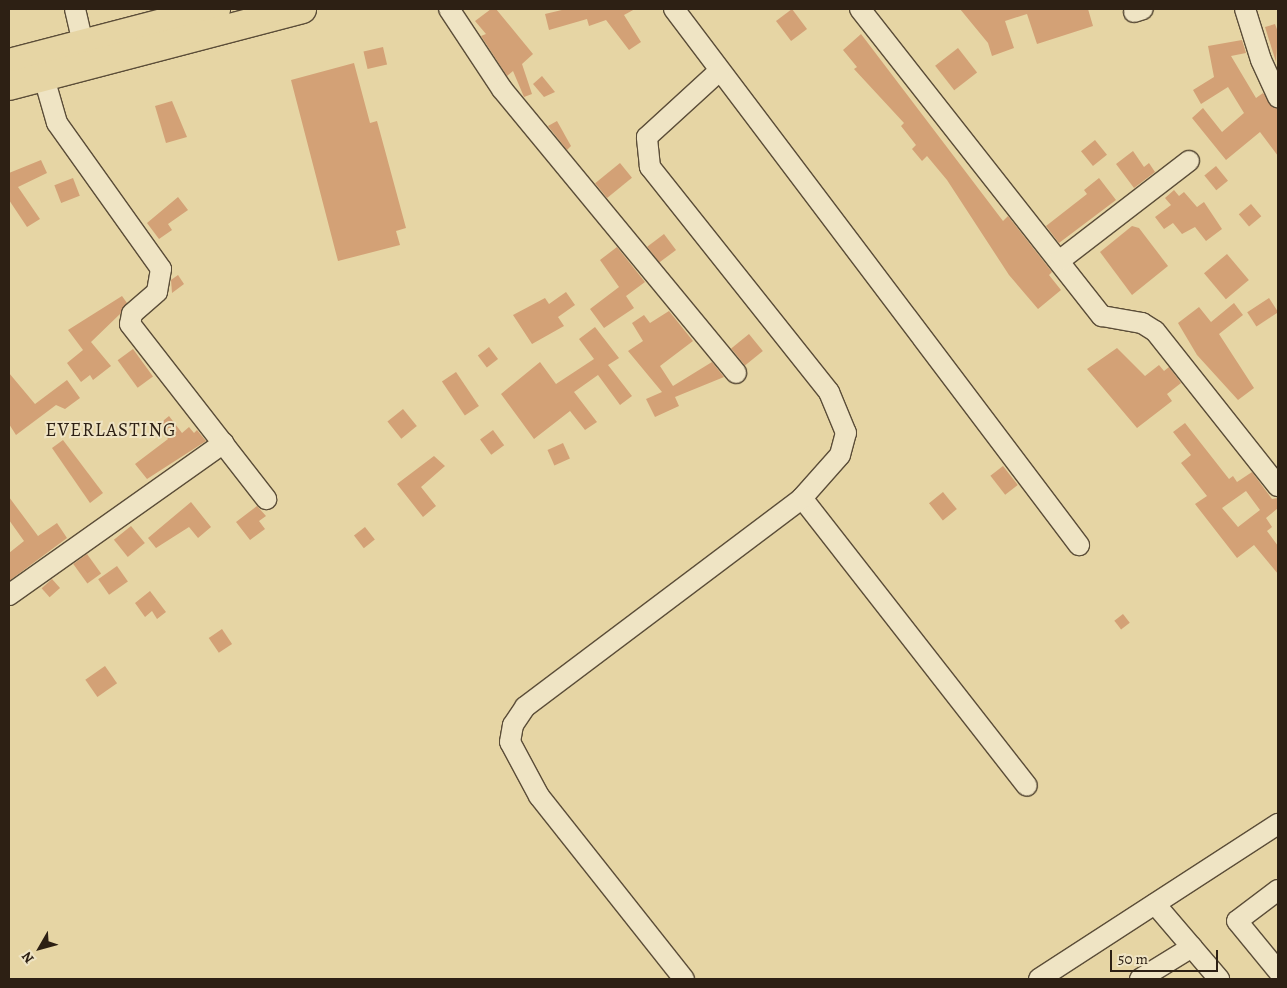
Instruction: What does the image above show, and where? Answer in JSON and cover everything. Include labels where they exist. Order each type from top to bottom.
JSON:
[{"type":"highway","points":[[9,86],[40,66],[83,44],[156,16],[216,9]]},
{"type":"highway","points":[[9,63],[40,66],[302,9]]},
{"type":"street","points":[[75,9],[83,44]]},
{"type":"street","points":[[449,9],[502,89],[736,373]]},
{"type":"street","points":[[674,9],[1079,545]]},
{"type":"street","points":[[860,9],[1102,316],[1142,323],[1155,330],[1278,486]]},
{"type":"street","points":[[1246,9],[1260,60],[1278,97]]},
{"type":"street","points":[[40,66],[57,123],[161,269],[156,292],[132,314],[130,324],[266,499]]},
{"type":"street","points":[[684,979],[539,796],[510,742],[513,726],[531,702],[802,498],[840,455],[846,433],[841,412],[807,360],[660,182],[645,153],[654,130],[719,71]]},
{"type":"street","points":[[1059,260],[1189,161]]},
{"type":"street","points":[[9,595],[224,443]]},
{"type":"street","points":[[802,498],[1027,786]]},
{"type":"street","points":[[1039,979],[1278,824]]},
{"type":"street","points":[[1278,890],[1236,921],[1278,971]]},
{"type":"street","points":[[1155,904],[1219,979]]},
{"type":"street","points":[[1140,979],[1192,947]]},
{"type":"building","points":[[491,9],[496,9],[533,54],[522,64],[532,94],[524,97],[513,71],[507,76],[481,36],[486,34],[475,21]]},
{"type":"building","points":[[566,9],[635,9],[624,15],[641,42],[629,50],[606,20],[589,26],[587,19],[549,30],[545,14]]},
{"type":"building","points":[[792,9],[807,29],[791,41],[776,21]]},
{"type":"building","points":[[960,9],[1088,9],[1093,26],[1037,44],[1027,14],[1005,21],[1014,48],[992,56],[988,43]]},
{"type":"building","points":[[1275,24],[1278,32],[1276,62],[1265,27]]},
{"type":"building","points":[[861,34],[1003,221],[1008,216],[1052,272],[1049,275],[1061,290],[1038,309],[1009,275],[947,180],[927,156],[922,161],[912,149],[916,145],[901,126],[904,123],[854,69],[857,67],[843,50]]},
{"type":"building","points":[[1242,40],[1246,53],[1231,56],[1256,98],[1263,93],[1278,110],[1278,156],[1260,132],[1226,160],[1192,118],[1203,108],[1222,132],[1244,113],[1228,87],[1201,104],[1193,90],[1214,77],[1208,46]]},
{"type":"building","points":[[383,47],[387,65],[368,69],[364,51]]},
{"type":"building","points":[[958,48],[977,72],[954,90],[935,66]]},
{"type":"building","points":[[354,63],[370,123],[377,121],[406,228],[396,231],[400,245],[338,261],[291,80]]},
{"type":"building","points":[[542,76],[555,92],[544,97],[533,84]]},
{"type":"building","points":[[172,101],[187,137],[166,143],[155,106]]},
{"type":"building","points":[[557,121],[571,146],[567,150],[548,126]]},
{"type":"building","points":[[1095,140],[1107,155],[1093,166],[1081,151]]},
{"type":"building","points":[[1133,151],[1144,167],[1149,163],[1155,172],[1134,188],[1116,164]]},
{"type":"building","points":[[41,160],[47,173],[18,187],[40,219],[27,227],[9,200],[9,173]]},
{"type":"building","points":[[620,163],[632,178],[607,198],[595,183]]},
{"type":"building","points":[[1216,166],[1228,181],[1216,190],[1204,175]]},
{"type":"building","points":[[73,178],[80,196],[61,203],[54,185]]},
{"type":"building","points":[[1099,178],[1116,200],[1059,243],[1046,226],[1087,194],[1084,190]]},
{"type":"building","points":[[1174,190],[1179,196],[1184,192],[1197,207],[1204,202],[1222,229],[1206,241],[1195,227],[1182,234],[1173,223],[1164,229],[1155,217],[1171,205],[1165,198]]},
{"type":"building","points":[[178,197],[188,210],[168,224],[172,230],[159,239],[147,223]]},
{"type":"building","points":[[1251,204],[1261,216],[1249,227],[1239,214]]},
{"type":"building","points":[[1132,226],[1139,228],[1168,266],[1132,295],[1100,252]]},
{"type":"building","points":[[664,234],[676,250],[659,263],[647,247]]},
{"type":"building","points":[[617,247],[645,282],[626,296],[634,308],[604,328],[590,309],[619,287],[600,260]]},
{"type":"building","points":[[1227,254],[1249,280],[1226,299],[1204,273]]},
{"type":"building","points":[[178,275],[184,284],[172,293],[171,280]]},
{"type":"building","points":[[566,292],[575,305],[558,317],[564,326],[532,344],[513,315],[545,298],[549,304]]},
{"type":"building","points":[[122,296],[127,303],[120,314],[91,342],[111,366],[93,380],[90,375],[81,382],[67,363],[83,350],[68,330]]},
{"type":"building","points":[[1269,298],[1278,312],[1256,326],[1247,312]]},
{"type":"building","points":[[1234,303],[1243,315],[1219,334],[1254,388],[1238,400],[1197,355],[1178,323],[1199,307],[1211,322]]},
{"type":"building","points":[[669,311],[693,341],[660,366],[673,386],[712,362],[724,377],[675,397],[679,406],[655,417],[646,399],[662,392],[628,351],[643,341],[632,323],[644,315],[650,323]]},
{"type":"building","points":[[595,327],[619,358],[608,365],[632,396],[620,405],[598,375],[574,392],[597,422],[585,430],[570,411],[534,439],[501,394],[540,362],[556,384],[594,359],[579,339]]},
{"type":"building","points":[[749,334],[763,351],[745,366],[731,348]]},
{"type":"building","points":[[489,347],[498,359],[487,367],[478,355]]},
{"type":"building","points":[[1117,348],[1145,376],[1159,365],[1164,371],[1169,367],[1181,383],[1167,394],[1172,401],[1137,428],[1087,369]]},
{"type":"building","points":[[133,349],[153,377],[138,388],[118,360]]},
{"type":"building","points":[[456,372],[479,406],[465,415],[442,382]]},
{"type":"building","points":[[9,373],[35,404],[67,380],[80,398],[65,409],[56,405],[16,435],[9,424]]},
{"type":"building","points":[[403,409],[417,426],[401,439],[387,422]]},
{"type":"building","points":[[169,416],[182,433],[189,427],[194,433],[197,430],[206,441],[147,479],[135,464],[168,439],[158,425]]},
{"type":"building","points":[[1185,423],[1229,479],[1233,476],[1237,482],[1252,472],[1272,499],[1278,498],[1278,508],[1266,518],[1272,527],[1267,531],[1278,546],[1278,574],[1254,545],[1237,558],[1195,504],[1207,496],[1181,463],[1191,455],[1173,432]],"holes":[[[1246,491],[1260,510],[1238,527],[1222,508]]]},
{"type":"building","points":[[493,430],[504,445],[491,455],[480,439]]},
{"type":"building","points":[[63,440],[103,493],[90,503],[52,448]]},
{"type":"building","points":[[563,443],[570,459],[554,465],[547,450]]},
{"type":"building","points":[[434,456],[445,466],[421,487],[436,506],[423,517],[397,484]]},
{"type":"building","points":[[1003,466],[1018,485],[1005,495],[990,476]]},
{"type":"building","points":[[943,492],[957,509],[943,520],[929,503]]},
{"type":"building","points":[[9,497],[38,536],[57,523],[67,538],[9,581],[9,553],[24,541],[9,520]]},
{"type":"building","points":[[191,502],[211,527],[198,538],[189,527],[156,548],[148,538]]},
{"type":"building","points":[[257,506],[266,516],[259,521],[265,529],[250,540],[236,522]]},
{"type":"building","points":[[131,526],[145,543],[128,557],[114,540]]},
{"type":"building","points":[[365,527],[375,540],[364,548],[354,536]]},
{"type":"building","points":[[87,554],[101,573],[87,583],[73,564]]},
{"type":"building","points":[[117,566],[128,582],[109,595],[98,579]]},
{"type":"building","points":[[52,579],[60,588],[50,597],[42,588]]},
{"type":"building","points":[[150,591],[166,612],[157,619],[152,611],[145,617],[135,603]]},
{"type":"building","points":[[1123,614],[1130,623],[1121,629],[1114,621]]},
{"type":"building","points":[[222,629],[232,644],[219,653],[209,638]]},
{"type":"building","points":[[105,666],[117,683],[97,697],[85,680]]},
{"type":"district","name":"EVERLASTING","points":[[111,431]]}]
